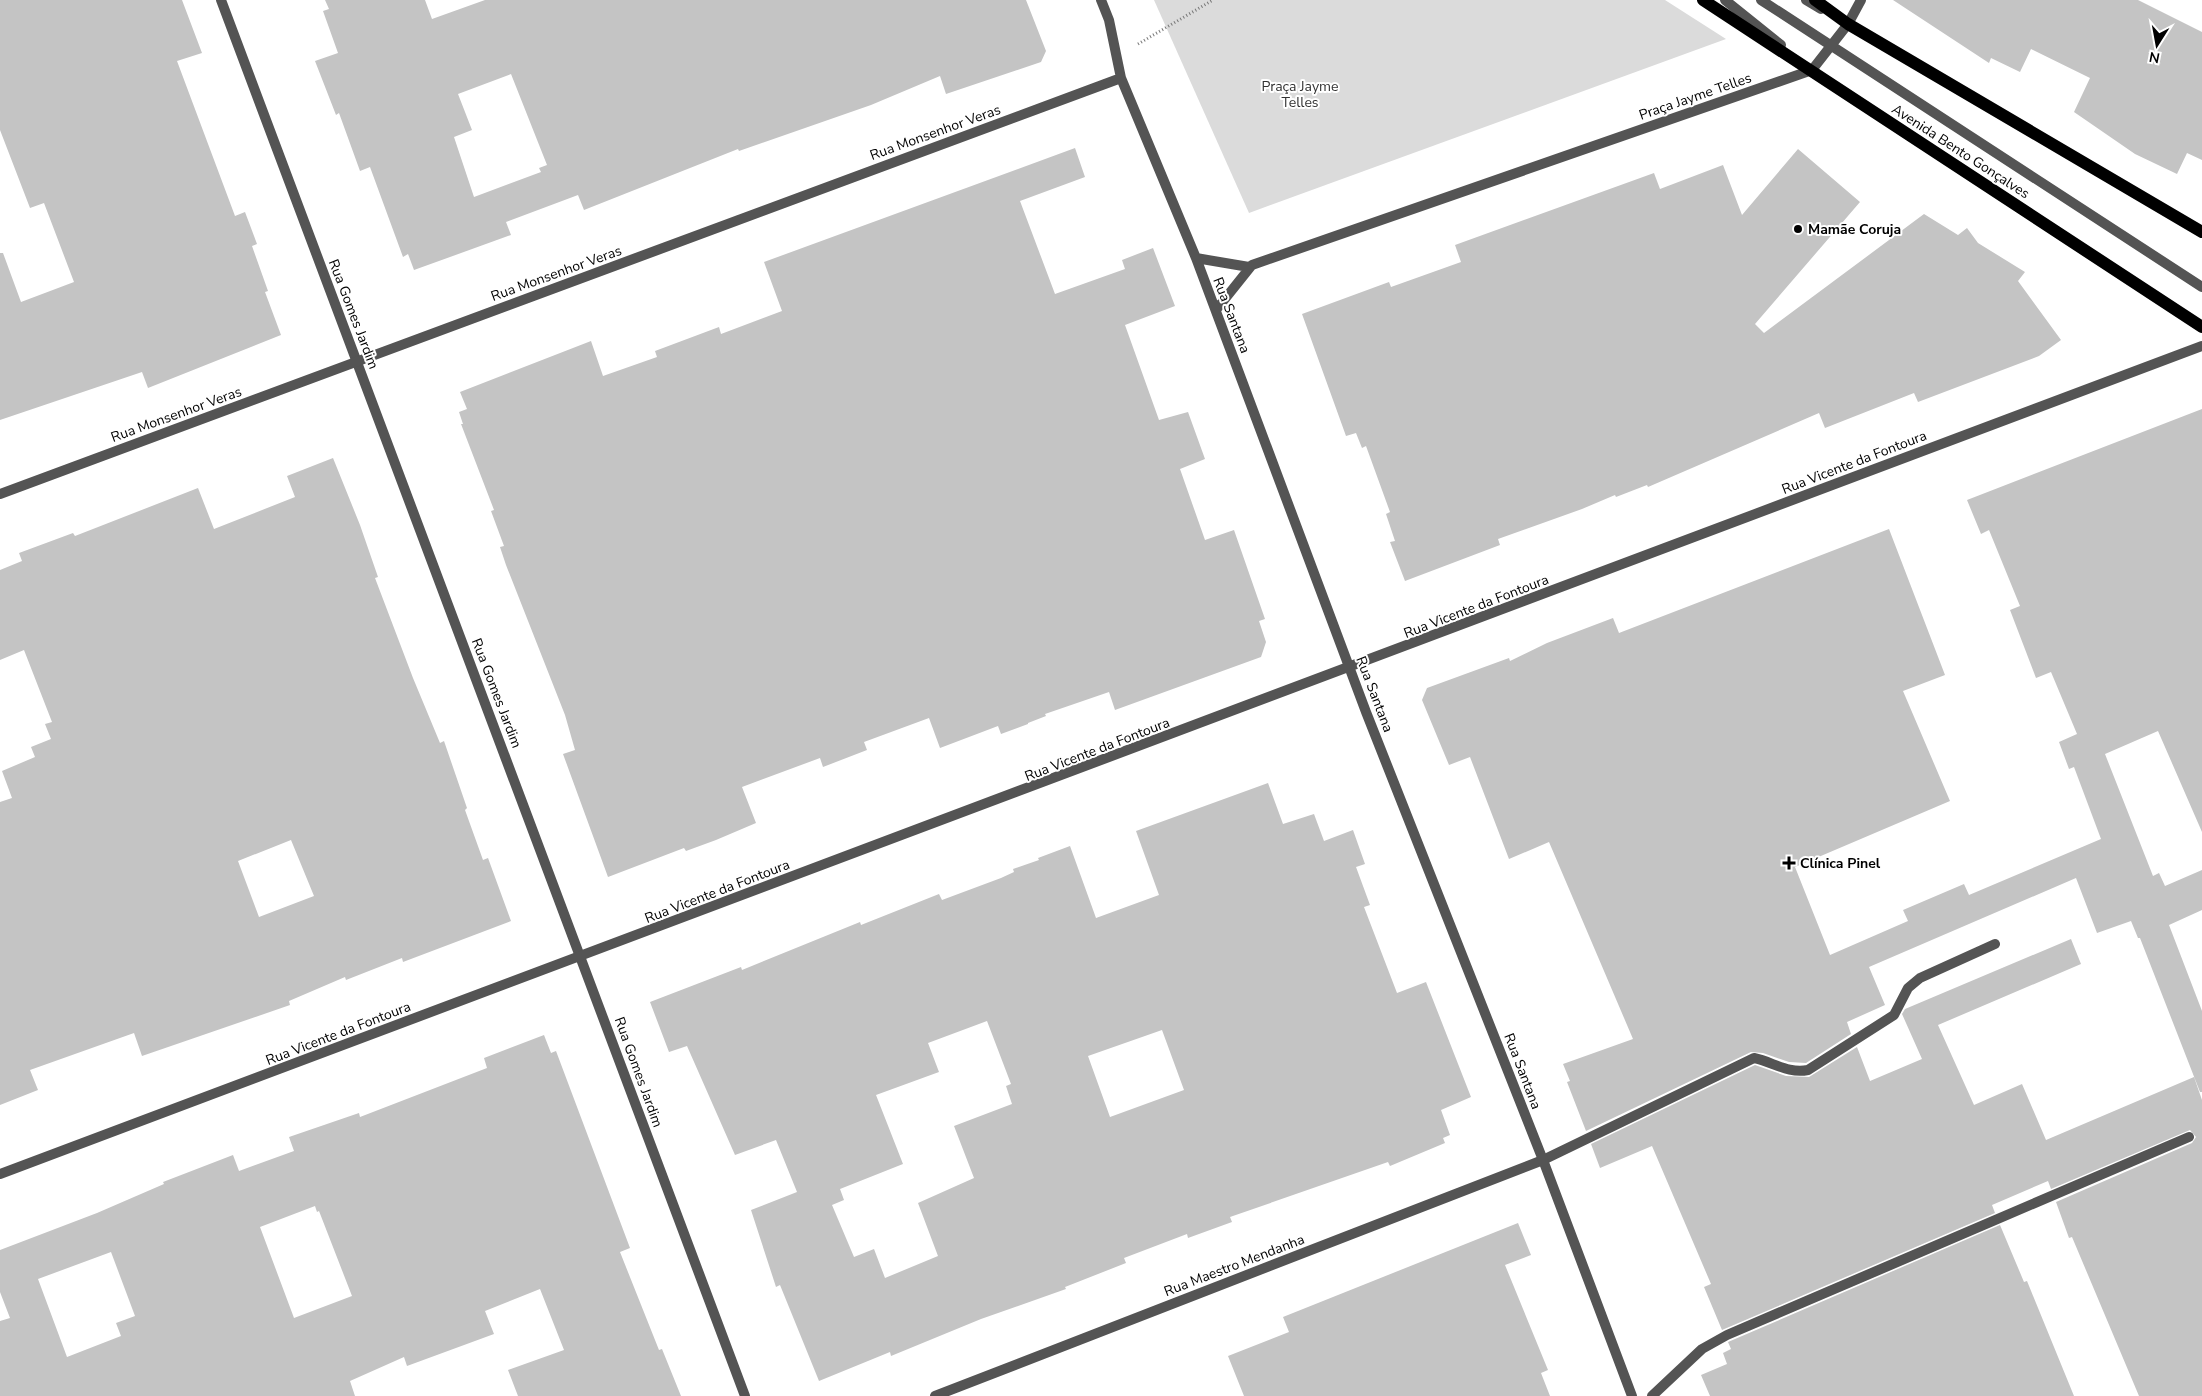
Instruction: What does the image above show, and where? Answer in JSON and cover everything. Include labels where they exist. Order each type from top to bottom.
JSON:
[{"type":"main road","name":"Avenida Bento Gonçalves","points":[[1702,0],[1812,70],[2202,327]]},
{"type":"main road","points":[[1815,0],[1848,24],[2202,232]]},
{"type":"street","name":"Rua Gomes Jardim","points":[[221,0],[745,1396]]},
{"type":"street","name":"Rua Santana","points":[[1101,0],[1109,20],[1121,78],[1196,258],[1350,668],[1543,1160],[1632,1396]]},
{"type":"street","points":[[1725,0],[1812,70],[1848,24],[1862,0]]},
{"type":"street","points":[[1761,0],[1830,47],[2202,287]]},
{"type":"street","points":[[1806,0],[1848,24]]},
{"type":"street","name":"Praça Jayme Telles","points":[[1196,258],[1248,267],[1812,70]]},
{"type":"street","name":"Rua Monsenhor Veras","points":[[0,494],[1121,78]]},
{"type":"street","points":[[1216,310],[1248,267]]},
{"type":"street","name":"Rua Vicente da Fontoura","points":[[0,1174],[1350,668],[2202,346]]},
{"type":"street","name":"Rua Maestro Mendanha","points":[[935,1396],[1543,1160],[1754,1058],[1787,1070],[1798,1072],[1808,1070],[1894,1015],[1908,988],[1920,978],[1995,944]]},
{"type":"street","points":[[1652,1396],[1702,1349],[1727,1335],[2188,1138]]},
{"type":"path","points":[[1116,56],[1213,0]]},
{"type":"green space","name":"Praça Jayme Telles","points":[[1154,0],[1665,0],[1726,39],[1249,213]]},
{"type":"building","points":[[0,0],[182,0],[202,53],[177,61],[235,216],[245,212],[257,244],[252,246],[268,291],[265,292],[281,335],[148,388],[142,372],[0,420],[0,253],[3,253],[21,302],[74,282],[44,203],[30,208],[0,130]]},
{"type":"building","points":[[325,0],[425,0],[432,19],[485,0],[1026,0],[1046,51],[1041,62],[946,94],[940,76],[871,105],[739,151],[738,149],[584,210],[578,195],[506,222],[511,235],[414,270],[408,254],[403,257],[370,167],[360,171],[339,113],[336,115],[315,61],[338,53],[323,11],[329,9]],"holes":[[[511,74],[547,165],[539,168],[541,172],[474,197],[454,137],[472,130],[458,94]]]},
{"type":"building","points":[[1893,0],[2138,0],[2202,32],[2202,160],[2187,153],[2177,174],[2135,154],[2074,112],[2090,78],[2031,49],[2020,72],[1991,58],[1989,63]]},
{"type":"building","points":[[1075,148],[1085,177],[1020,201],[1055,294],[1125,269],[1122,260],[1153,248],[1175,306],[1125,325],[1159,420],[1188,412],[1205,459],[1180,469],[1205,540],[1234,530],[1265,619],[1259,621],[1266,642],[1261,657],[1115,710],[1109,692],[1045,714],[1046,716],[1001,734],[998,726],[940,748],[929,718],[864,742],[867,750],[823,767],[820,758],[742,787],[756,823],[686,851],[684,848],[608,877],[563,754],[575,750],[565,715],[506,565],[500,547],[504,546],[491,511],[494,510],[461,424],[463,424],[459,412],[467,409],[460,392],[591,341],[603,376],[657,357],[655,351],[719,327],[721,334],[782,311],[764,262]]},
{"type":"building","points":[[1798,149],[1860,202],[1755,324],[1764,333],[1924,214],[1958,235],[1967,228],[1978,243],[2025,272],[2018,281],[2061,340],[2039,356],[1918,402],[1914,393],[1825,428],[1819,413],[1648,487],[1647,485],[1616,497],[1615,495],[1498,539],[1500,545],[1405,581],[1390,542],[1395,541],[1386,514],[1390,512],[1366,446],[1362,448],[1356,433],[1346,436],[1302,314],[1389,282],[1391,287],[1461,262],[1455,245],[1654,173],[1660,189],[1723,165],[1742,215]]},
{"type":"building","points":[[2202,409],[2202,832],[2158,731],[2105,754],[2153,876],[2159,873],[2165,886],[2202,870],[2202,910],[2169,925],[2202,1011],[2202,1092],[2200,1092],[2140,938],[2138,938],[2131,921],[2097,933],[2076,878],[1869,967],[1885,1005],[1847,1022],[1851,1034],[1806,1063],[1789,1062],[1763,1053],[1751,1052],[1586,1131],[1567,1082],[1570,1081],[1563,1064],[1633,1039],[1549,842],[1509,859],[1470,757],[1449,765],[1422,700],[1427,688],[1509,658],[1510,661],[1547,643],[1613,618],[1619,633],[1889,529],[1945,675],[1903,691],[1950,801],[1795,867],[1830,955],[1908,921],[1903,910],[1964,884],[1969,895],[2101,839],[2074,767],[2069,769],[2059,742],[2077,734],[2051,672],[2036,678],[2010,610],[2020,606],[1989,530],[1981,534],[1967,500]]},
{"type":"building","points":[[333,458],[360,525],[378,577],[375,578],[413,678],[440,743],[444,741],[467,808],[465,810],[483,860],[488,858],[511,921],[403,962],[402,958],[346,980],[345,977],[289,1001],[290,1005],[142,1056],[134,1033],[30,1070],[38,1090],[0,1105],[0,802],[12,798],[2,771],[35,757],[31,747],[51,739],[45,724],[52,722],[24,650],[0,660],[0,570],[22,561],[19,553],[73,533],[75,536],[198,488],[214,529],[295,497],[287,476]],"holes":[[[291,840],[314,896],[259,917],[238,861]]]},
{"type":"building","points":[[1268,783],[1283,824],[1314,814],[1324,841],[1353,830],[1365,864],[1356,867],[1370,905],[1364,907],[1397,993],[1426,982],[1471,1097],[1441,1110],[1450,1135],[1443,1138],[1445,1143],[1390,1166],[1388,1162],[1230,1217],[1232,1222],[1188,1238],[1187,1234],[1124,1258],[1126,1263],[1065,1287],[1066,1289],[981,1319],[891,1356],[890,1352],[819,1381],[780,1285],[776,1287],[751,1210],[797,1192],[776,1140],[735,1155],[687,1046],[669,1052],[650,1002],[741,967],[742,970],[860,922],[861,925],[939,894],[942,900],[1001,878],[1014,872],[1013,869],[1070,846],[1096,918],[1159,895],[1136,831]],"holes":[[[987,1021],[1011,1084],[1006,1086],[1012,1104],[954,1126],[974,1178],[918,1203],[938,1256],[885,1278],[874,1249],[854,1257],[832,1205],[844,1200],[840,1189],[903,1164],[876,1095],[939,1072],[928,1043]],[[1162,1030],[1184,1090],[1110,1117],[1088,1056]]]},
{"type":"building","points":[[2071,939],[2081,964],[1938,1025],[1974,1105],[2022,1084],[2046,1140],[2194,1077],[2202,1100],[2202,1396],[2139,1396],[2072,1237],[2069,1238],[2056,1202],[2192,1143],[2196,1137],[2190,1130],[2051,1189],[2048,1181],[1992,1205],[1995,1213],[1722,1330],[1704,1287],[1711,1284],[1652,1146],[1600,1168],[1591,1144],[1755,1065],[1786,1076],[1809,1077],[1857,1047],[1870,1081],[1922,1059],[1902,1014],[1905,1009]]},
{"type":"building","points":[[544,1035],[551,1053],[556,1051],[630,1248],[620,1252],[659,1350],[662,1349],[681,1396],[518,1396],[508,1370],[564,1350],[540,1289],[485,1311],[494,1334],[407,1366],[404,1357],[350,1381],[355,1396],[0,1396],[0,1321],[10,1318],[0,1292],[0,1250],[97,1213],[164,1184],[163,1182],[233,1155],[239,1171],[294,1151],[289,1137],[359,1113],[360,1117],[487,1068],[484,1058]],"holes":[[[315,1206],[317,1212],[319,1211],[352,1296],[294,1318],[260,1227]],[[111,1252],[135,1316],[116,1323],[121,1336],[67,1357],[38,1279]]]},
{"type":"building","points":[[1518,1223],[1531,1255],[1505,1265],[1548,1370],[1541,1373],[1550,1396],[1244,1396],[1228,1356],[1289,1332],[1283,1317]]},
{"type":"building","points":[[2000,1225],[2024,1282],[2027,1281],[2074,1396],[1710,1396],[1701,1375],[1727,1364],[1723,1353],[1731,1349],[1728,1342]]},
{"type":"place","name":"Mamãe Coruja","points":[[1798,229]]},
{"type":"place","name":"Clínica Pinel","points":[[1789,863]]}]
